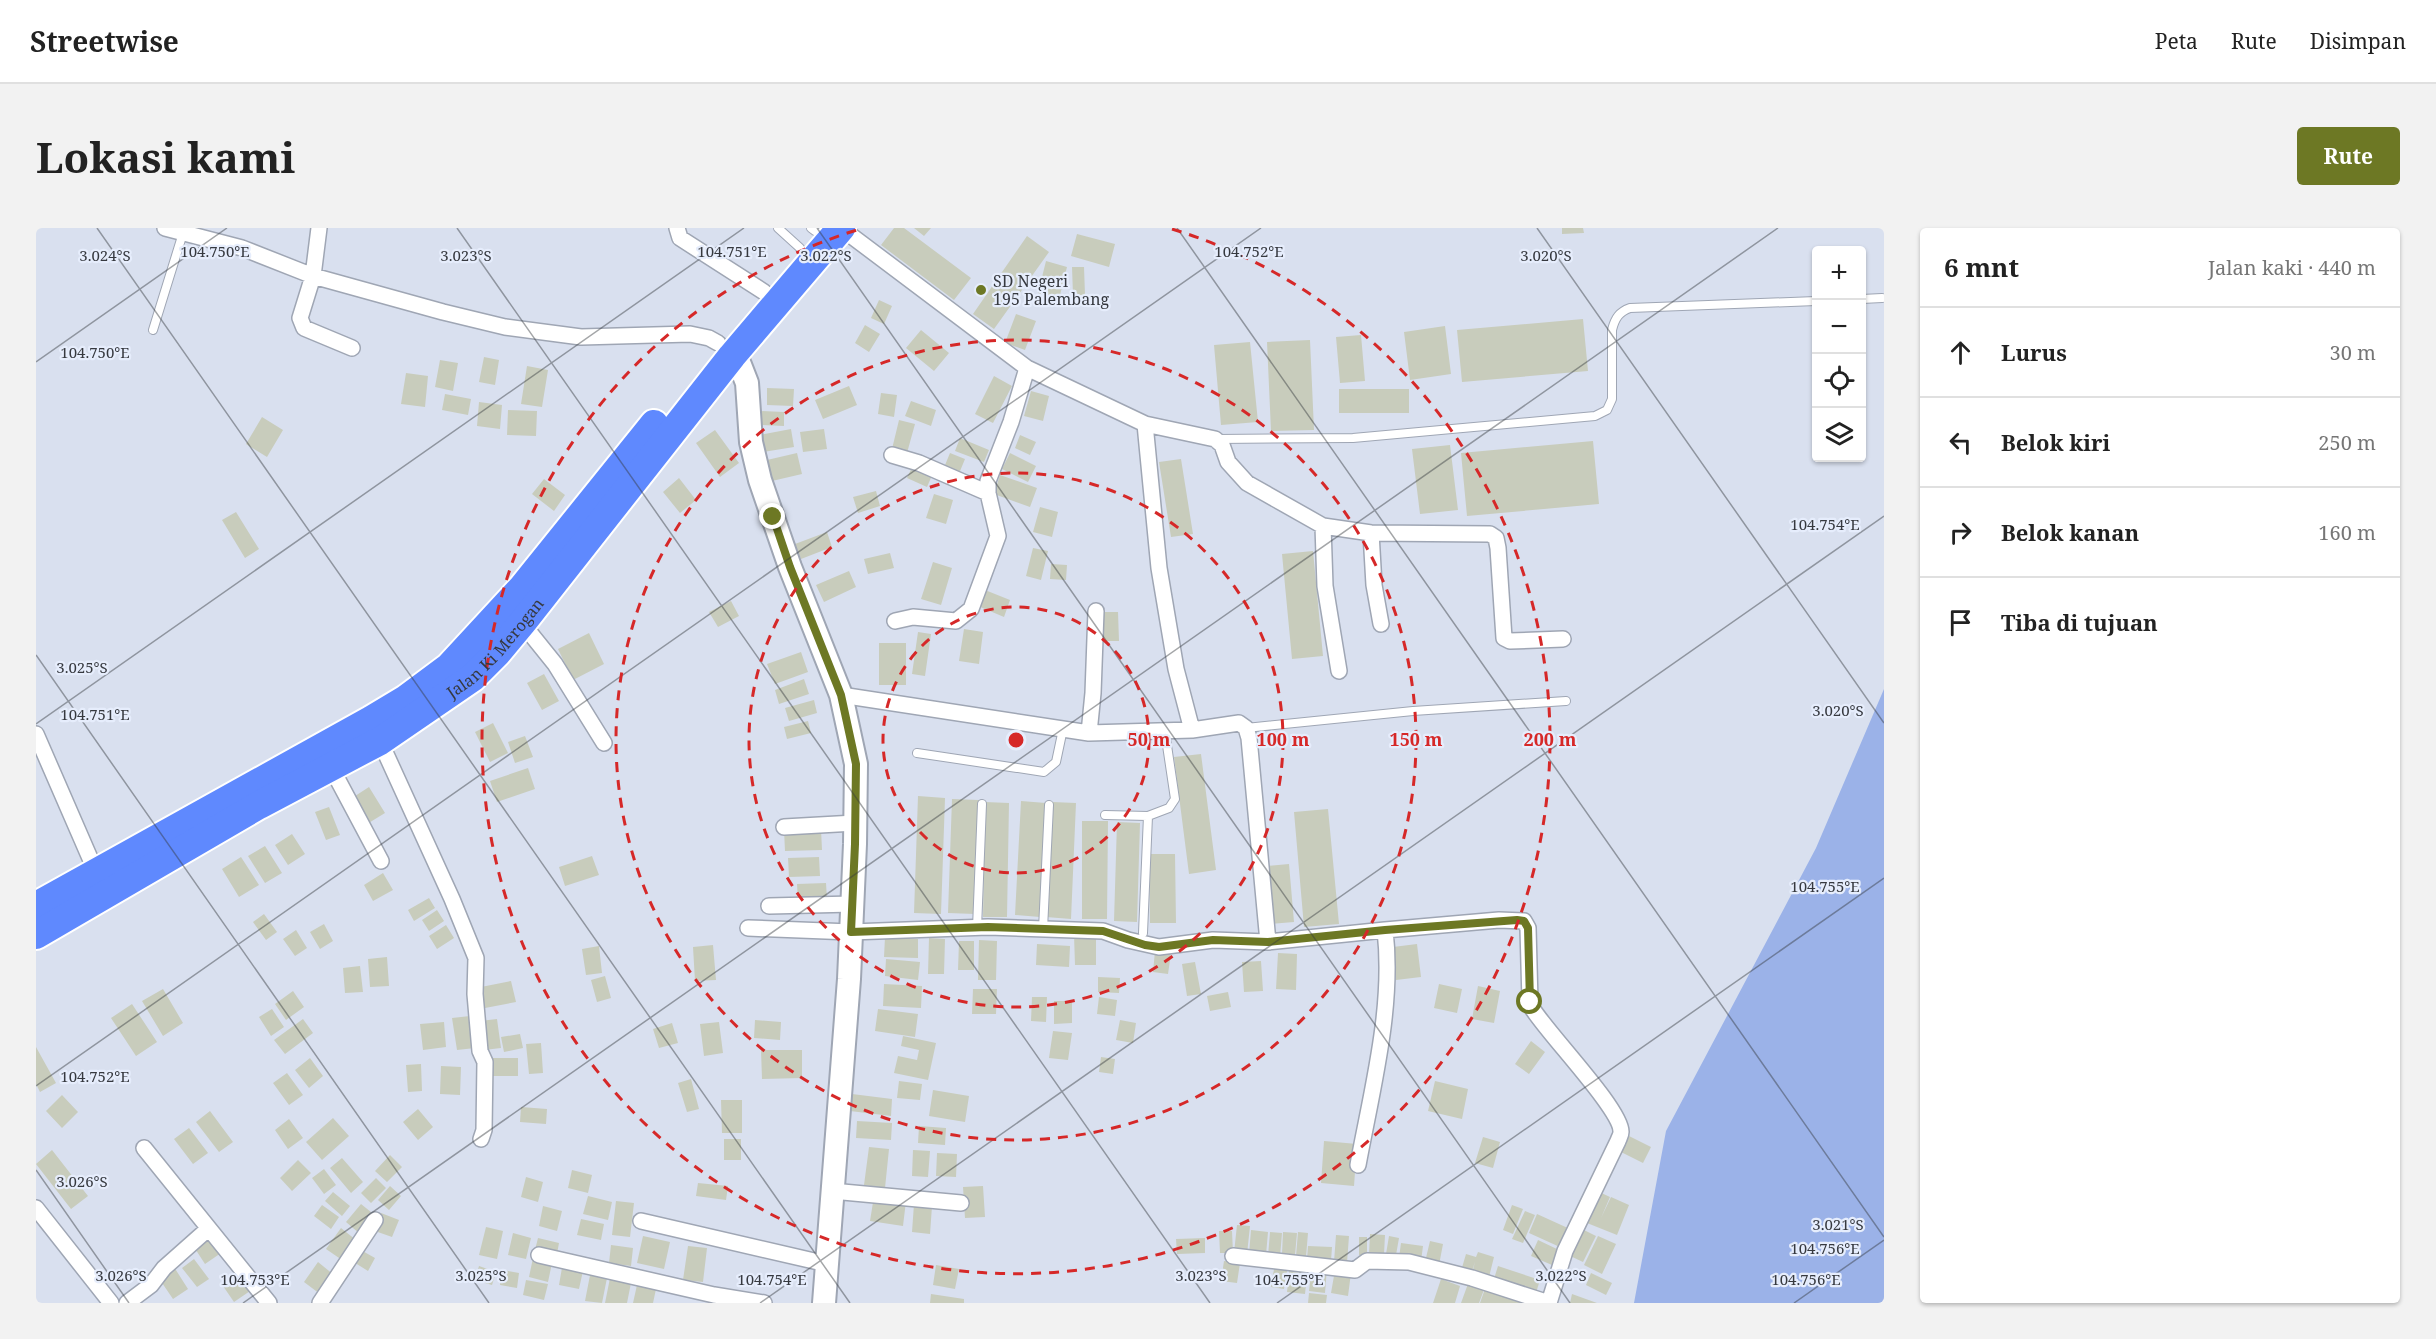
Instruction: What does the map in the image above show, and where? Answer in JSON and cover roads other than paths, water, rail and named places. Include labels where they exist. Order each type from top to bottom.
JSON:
[{"type":"highway","name":"Jalan Ki Merogan","points":[[771,293],[821,232]]},
{"type":"highway","name":"Jalan Ki Merogan","points":[[36,906],[371,720],[406,699],[449,668],[522,588],[725,350],[821,232]]},
{"type":"highway","name":"Jalan Ki Merogan","points":[[36,935],[259,805],[380,741],[472,678],[522,623],[725,350]]},
{"type":"street","points":[[165,228],[242,248],[313,276],[505,327],[581,337],[690,333],[709,338],[740,365],[747,383],[751,442],[760,480],[790,567],[841,695],[856,764],[853,904],[824,1303]]},
{"type":"street","points":[[319,228],[313,276],[300,318],[301,324],[304,328],[352,348]]},
{"type":"street","points":[[677,228],[681,238],[771,293]]},
{"type":"street","points":[[821,232],[1027,368],[1145,424],[1215,438],[1222,445],[1228,462],[1247,483],[1323,526],[1371,532],[1490,534],[1496,538],[1498,548],[1504,638],[1510,641],[1563,639]]},
{"type":"street","points":[[895,621],[913,617],[956,621],[971,609],[998,536],[988,493],[988,480],[1011,422],[1027,368]]},
{"type":"street","points":[[1145,424],[1159,568],[1176,669],[1192,730]]},
{"type":"street","points":[[892,455],[988,493]]},
{"type":"street","points":[[1323,526],[1326,586],[1339,671]]},
{"type":"street","points":[[1371,532],[1374,585],[1381,624]]},
{"type":"street","points":[[1089,733],[1096,610]]},
{"type":"street","points":[[522,623],[555,664],[604,743]]},
{"type":"street","points":[[841,695],[1089,733],[1165,732],[1239,723],[1246,728],[1249,738],[1268,942]]},
{"type":"street","points":[[36,734],[96,872]]},
{"type":"street","points":[[380,741],[452,899],[476,958],[480,1052],[485,1062],[484,1130],[481,1139]]},
{"type":"street","points":[[331,767],[381,861]]},
{"type":"street","points":[[784,827],[855,823]]},
{"type":"street","points":[[769,906],[853,904]]},
{"type":"street","points":[[748,928],[851,932],[977,928],[1103,931],[1136,943],[1159,947],[1213,940],[1268,942],[1499,920],[1524,921],[1528,928],[1532,1008],[1599,1092],[1619,1123],[1621,1131],[1565,1251],[1549,1303],[1472,1278],[1409,1262],[1367,1261],[1355,1270],[1233,1256]]},
{"type":"street","points":[[1358,1165],[1381,1037],[1387,974],[1385,930]]},
{"type":"street","points":[[144,1148],[269,1303]]},
{"type":"street","points":[[832,1194],[961,1203]]},
{"type":"street","points":[[36,1208],[111,1303]]},
{"type":"street","points":[[320,1303],[375,1220]]},
{"type":"street","points":[[641,1221],[828,1253]]},
{"type":"street","points":[[127,1303],[151,1285],[164,1268],[208,1229]]},
{"type":"street","points":[[539,1255],[714,1295],[764,1303]]},
{"type":"lane","points":[[778,228],[821,232]]},
{"type":"lane","points":[[153,330],[183,233]]},
{"type":"lane","points":[[1866,299],[1882,298]]},
{"type":"lane","points":[[1215,438],[1353,438],[1595,416],[1607,410],[1612,399],[1612,330],[1614,321],[1623,311],[1630,308],[1812,301]]},
{"type":"lane","points":[[1246,728],[1413,711],[1566,701]]},
{"type":"lane","points":[[917,753],[1044,772],[1056,762],[1063,729]]},
{"type":"lane","points":[[1105,815],[1148,816],[1169,808],[1175,799],[1165,732]]},
{"type":"lane","points":[[977,928],[982,804]]},
{"type":"lane","points":[[1043,929],[1049,805]]},
{"type":"lane","points":[[1143,933],[1148,816]]},
{"type":"water","points":[[1884,689],[1884,1303],[1634,1303],[1666,1131],[1816,848]]},
{"type":"place","name":"SD Negeri 195 Palembang","points":[[981,290]]}]
